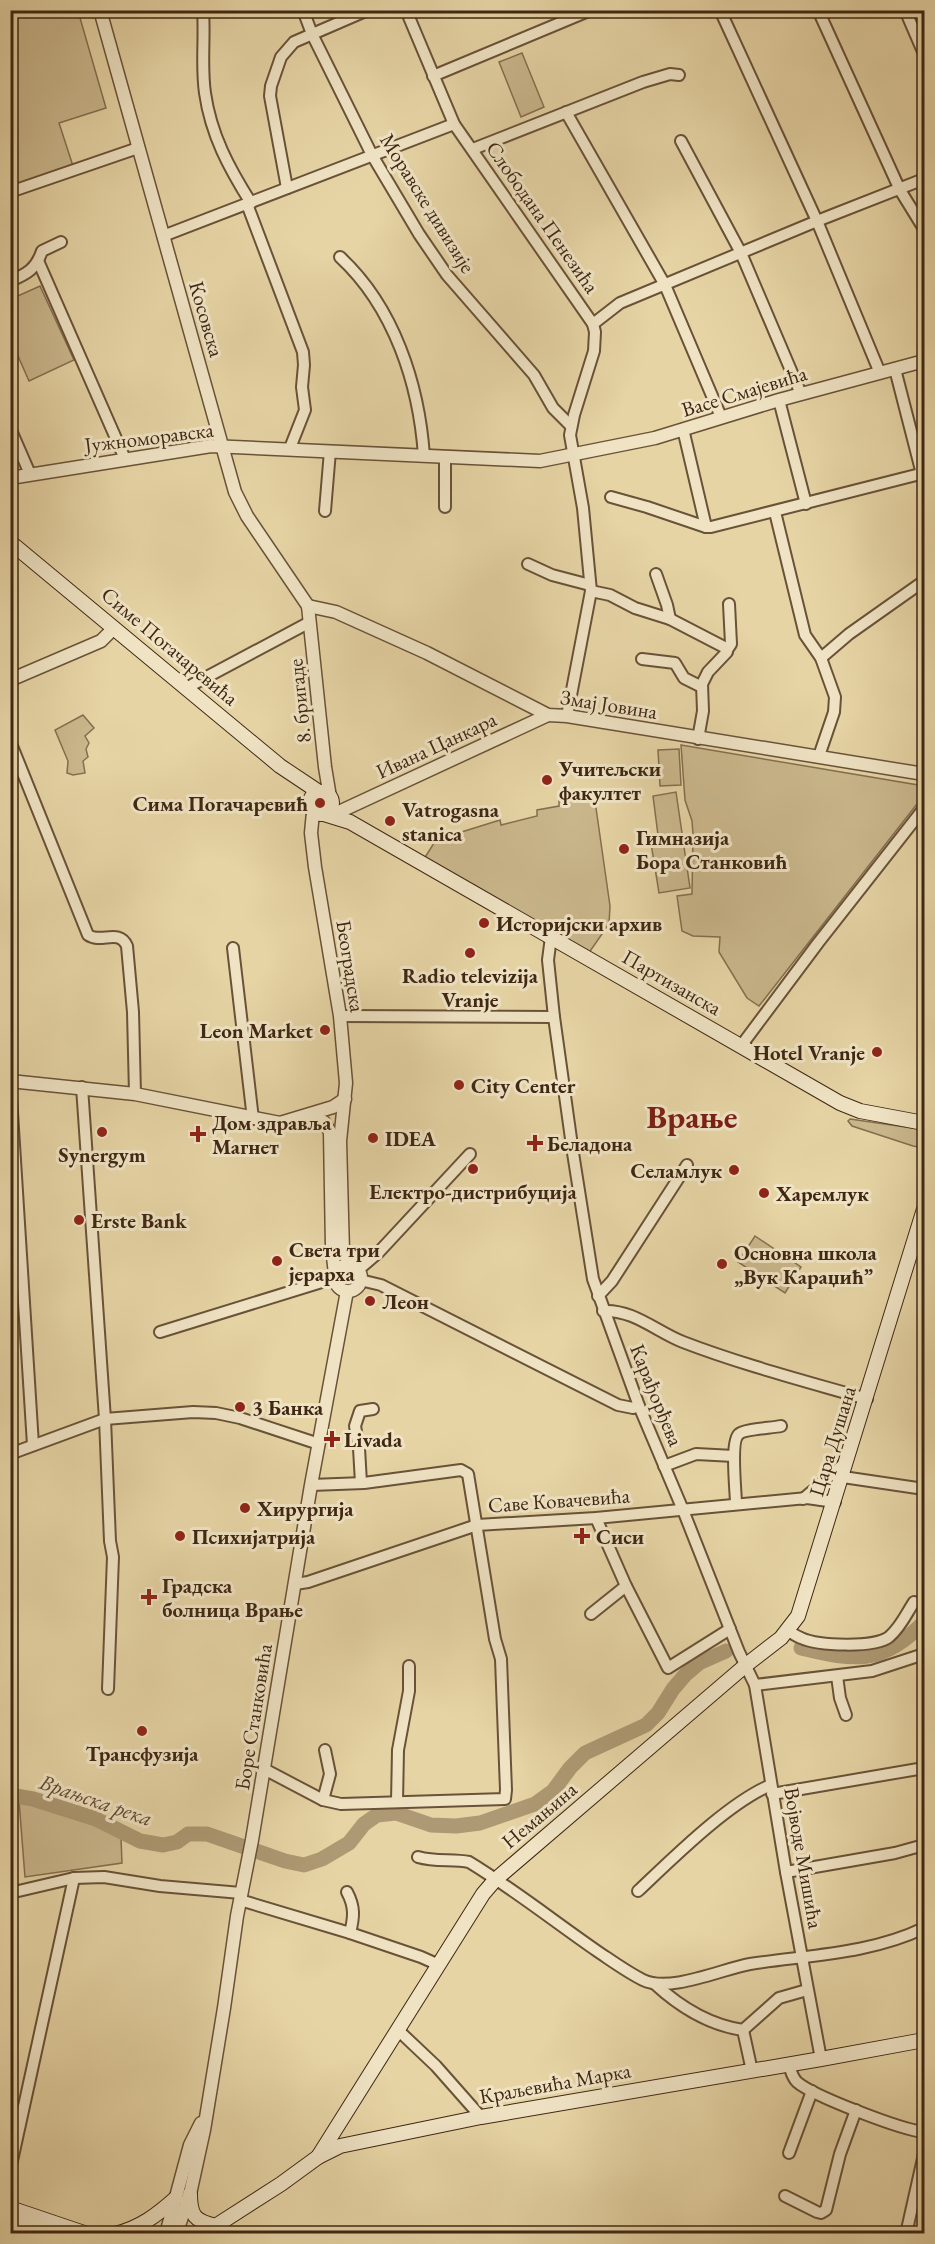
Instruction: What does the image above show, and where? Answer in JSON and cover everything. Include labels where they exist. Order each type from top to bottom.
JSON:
[{"type":"main road","name":"Симе Погачаревића","points":[[10,542],[327,804]]},
{"type":"main road","name":"Партизанска","points":[[327,804],[551,937],[848,1107],[880,1116],[924,1123]]},
{"type":"main road","name":"Цара Душана","points":[[746,1665],[788,1631],[802,1607],[924,1209]]},
{"type":"main road","name":"Немањина","points":[[318,2157],[483,1894],[495,1880],[746,1665]]},
{"type":"main road","name":"Краљевића Марка","points":[[203,2234],[288,2180],[318,2157],[340,2146],[481,2117],[924,2040]]},
{"type":"main road","points":[[190,2194],[193,2214],[202,2223],[216,2226]]},
{"type":"main road","points":[[115,2234],[143,2225],[176,2198]]},
{"type":"main road","points":[[10,2208],[66,2231],[87,2234]]},
{"type":"main road","points":[[10,2220],[48,2234]]},
{"type":"street","name":"Косовска","points":[[100,10],[240,503],[308,606],[310,622]]},
{"type":"street","points":[[203,10],[204,83],[210,116],[225,160],[249,203],[303,352],[302,387],[305,410],[290,448]]},
{"type":"street","name":"Моравске дивизије","points":[[303,10],[312,34],[372,155],[419,234],[447,274],[523,361],[542,386],[553,408],[571,426]]},
{"type":"street","points":[[287,188],[273,116],[270,86],[275,70],[286,49],[294,42],[368,10]]},
{"type":"street","name":"Слободана Пенезића","points":[[406,10],[454,124],[593,324],[595,332],[594,351],[571,426],[570,442],[583,508],[590,588],[567,716]]},
{"type":"street","points":[[433,76],[591,10]]},
{"type":"street","points":[[720,10],[817,221],[880,373]]},
{"type":"street","points":[[818,10],[900,190],[924,230]]},
{"type":"street","points":[[905,10],[924,54]]},
{"type":"street","points":[[473,149],[643,82],[670,74],[679,75]]},
{"type":"street","points":[[566,112],[665,285],[722,417]]},
{"type":"street","points":[[163,236],[454,124]]},
{"type":"street","points":[[681,141],[741,253],[801,394]]},
{"type":"street","points":[[10,192],[138,148]]},
{"type":"street","points":[[593,324],[620,303],[924,179]]},
{"type":"street","points":[[10,281],[26,274],[39,263],[42,251],[61,242]]},
{"type":"street","points":[[340,257],[370,290],[396,339],[415,392],[424,456]]},
{"type":"street","points":[[39,263],[125,459]]},
{"type":"street","name":"Васе Смајевића","points":[[573,453],[655,438],[779,400],[924,361]]},
{"type":"street","points":[[611,498],[647,507],[706,527],[775,512],[923,473],[895,369]]},
{"type":"street","points":[[779,400],[806,504]]},
{"type":"street","points":[[10,428],[30,474]]},
{"type":"street","points":[[683,429],[706,527]]},
{"type":"street","name":"Јужноморавска","points":[[10,478],[125,459],[223,447],[290,448],[531,461],[573,453]]},
{"type":"street","points":[[325,511],[330,451]]},
{"type":"street","points":[[445,458],[445,507]]},
{"type":"street","points":[[775,512],[806,635],[821,658],[833,687],[836,705],[819,756]]},
{"type":"street","points":[[528,564],[552,575],[610,595],[635,608],[670,619],[728,650]]},
{"type":"street","points":[[656,574],[670,619]]},
{"type":"street","points":[[821,658],[849,634],[924,581]]},
{"type":"street","points":[[698,739],[703,711],[702,687],[708,672],[725,655],[731,644],[729,604]]},
{"type":"street","name":"Змај Јовина","points":[[308,606],[336,612],[417,649],[548,715],[567,716],[924,774]]},
{"type":"street","points":[[188,687],[310,622]]},
{"type":"street","name":"8. бригаде","points":[[310,622],[326,776],[330,785],[327,804]]},
{"type":"street","points":[[10,680],[101,641],[114,628]]},
{"type":"street","points":[[642,659],[675,663],[684,678],[702,687]]},
{"type":"street","name":"Ивана Цанкара","points":[[327,804],[548,715]]},
{"type":"street","points":[[10,741],[88,934],[95,938],[118,936],[127,946],[133,1012],[135,1094]]},
{"type":"street","name":"Београдска","points":[[327,804],[311,833],[340,1017],[346,1083],[341,1126],[344,1252],[357,1272]]},
{"type":"street","points":[[741,1046],[924,808]]},
{"type":"street","name":"Карађорђева","points":[[551,937],[548,960],[554,1017],[589,1256],[598,1296],[639,1406],[683,1510],[729,1629],[746,1665]]},
{"type":"street","points":[[233,948],[254,1119]]},
{"type":"street","points":[[340,1017],[554,1017]]},
{"type":"street","points":[[33,1445],[10,1081],[135,1094],[280,1123],[333,1107],[345,1099]]},
{"type":"street","points":[[82,1087],[105,1419],[110,1541],[113,1557],[108,1689]]},
{"type":"street","points":[[308,1115],[324,1122],[330,1132],[332,1248],[335,1277],[339,1288],[347,1291],[354,1289],[357,1272],[378,1253],[470,1154]]},
{"type":"street","points":[[598,1296],[612,1281],[687,1166]]},
{"type":"street","points":[[160,1332],[335,1277],[341,1267],[357,1272],[618,1405],[633,1408],[639,1406]]},
{"type":"street","name":"Боре Станковића","points":[[176,2234],[190,2194],[206,2114],[240,1897],[252,1840],[311,1485],[347,1291]]},
{"type":"street","points":[[603,1311],[615,1310],[627,1313],[681,1341],[765,1370],[867,1399]]},
{"type":"street","points":[[360,1483],[356,1420],[360,1411],[373,1408]]},
{"type":"street","points":[[10,1454],[105,1419],[206,1412],[240,1418],[319,1444]]},
{"type":"street","points":[[736,1504],[734,1455],[736,1437],[739,1434],[781,1426]]},
{"type":"street","points":[[664,1466],[696,1454],[734,1455]]},
{"type":"street","points":[[803,1499],[847,1461]]},
{"type":"street","points":[[264,1769],[323,1800],[341,1804],[505,1798],[501,1659],[495,1640],[468,1474],[465,1472],[360,1483],[311,1485]]},
{"type":"street","points":[[843,1477],[924,1489]]},
{"type":"street","name":"Саве Ковачевића","points":[[295,1584],[308,1582],[477,1525],[596,1518],[803,1499],[826,1500],[835,1503]]},
{"type":"street","points":[[596,1518],[626,1586],[668,1668],[729,1629]]},
{"type":"street","points":[[591,1614],[626,1586]]},
{"type":"street","points":[[788,1631],[801,1638],[820,1642],[878,1643],[888,1638],[902,1624],[914,1602]]},
{"type":"street","points":[[755,1685],[885,1668],[924,1654]]},
{"type":"street","name":"Војводе Мишића","points":[[746,1665],[755,1685],[786,1872],[821,2059]]},
{"type":"street","points":[[397,1802],[398,1750],[409,1691],[410,1666]]},
{"type":"street","points":[[837,1676],[840,1698],[846,1716]]},
{"type":"street","points":[[323,1800],[330,1774],[325,1750]]},
{"type":"street","points":[[638,1891],[709,1827],[748,1797],[772,1789],[924,1768]]},
{"type":"street","points":[[786,1872],[895,1853],[924,1845]]},
{"type":"street","points":[[418,1857],[429,1860],[449,1859],[469,1862],[617,1964],[654,1984],[669,1984],[751,1964],[802,1959],[866,1948],[910,1935],[924,1928]]},
{"type":"street","points":[[10,1893],[74,1878],[104,1877],[240,1897],[421,1956],[439,1965]]},
{"type":"street","points":[[10,2170],[74,1878]]},
{"type":"street","points":[[347,1892],[353,1904],[353,1923],[350,1933]]},
{"type":"street","points":[[654,1984],[697,2015],[743,2030]]},
{"type":"street","points":[[743,2030],[779,1998],[807,1990]]},
{"type":"street","points":[[743,2030],[752,2071]]},
{"type":"street","points":[[399,2031],[436,2066],[481,2117]]},
{"type":"street","points":[[789,2065],[794,2079],[812,2091],[880,2120],[924,2132]]},
{"type":"street","points":[[789,2153],[812,2091]]},
{"type":"street","points":[[785,2196],[818,2212],[826,2210],[840,2154],[856,2110]]},
{"type":"street","name":"Боре Станковића","points":[[166,2234],[190,2145],[206,2114]]},
{"type":"street","points":[[906,2234],[924,2154]]},
{"type":"shaded area","points":[[10,11],[78,11],[106,108],[59,123],[73,166],[16,185],[10,171]]},
{"type":"shaded area","points":[[522,53],[544,107],[521,117],[499,62]]},
{"type":"shaded area","points":[[40,286],[74,360],[29,381],[11,340],[11,299]]},
{"type":"shaded area","points":[[83,715],[94,728],[85,736],[89,743],[86,749],[88,757],[83,761],[85,773],[73,775],[67,773],[68,761],[55,730]]},
{"type":"shaded area","points":[[681,745],[924,786],[924,795],[759,1006],[747,998],[719,952],[720,937],[693,936],[682,931],[677,896],[692,894],[693,834],[692,821],[685,800]]},
{"type":"shaded area","points":[[679,749],[681,785],[660,786],[658,750]]},
{"type":"shaded area","points":[[676,792],[690,888],[659,893],[650,837],[658,835],[653,796]]},
{"type":"shaded area","points":[[594,794],[610,906],[609,924],[586,957],[540,930],[476,886],[422,862],[436,840],[500,820],[501,825],[537,816],[537,810],[559,806],[559,800]]},
{"type":"shaded area","points":[[850,1119],[919,1129],[924,1134],[924,1140],[918,1147],[913,1146],[852,1126],[848,1121]]},
{"type":"shaded area","points":[[755,1236],[801,1267],[785,1293],[738,1262]]},
{"type":"shaded area","points":[[19,1801],[94,1823],[121,1838],[122,1863],[25,1877]]},
{"type":"waterway","name":"Врањска река","points":[[801,1648],[853,1657],[867,1656],[881,1653],[895,1646],[924,1622]]},
{"type":"waterway","name":"Врањска река","points":[[10,1795],[33,1799],[96,1819],[140,1841],[163,1845],[177,1842],[188,1834],[207,1834],[285,1861],[304,1865],[322,1859],[349,1843],[364,1824],[377,1815],[396,1813],[431,1825],[456,1826],[480,1823],[535,1804],[553,1791],[570,1768],[585,1753],[646,1725],[658,1713],[685,1675],[699,1663],[726,1651]]},
{"type":"place","name":"Учитељски факултет","points":[[547,780]]},
{"type":"place","name":"Сима Погачаревић","points":[[320,803]]},
{"type":"place","name":"Vatrogasna stanica","points":[[390,821]]},
{"type":"place","name":"Гимназија Бора Станковић","points":[[624,849]]},
{"type":"place","name":"Историјски архив","points":[[484,923]]},
{"type":"place","name":"Radio televizija Vranje","points":[[470,953]]},
{"type":"place","name":"Leon Market","points":[[325,1030]]},
{"type":"place","name":"Hotel Vranje","points":[[877,1052]]},
{"type":"place","name":"City Center","points":[[459,1085]]},
{"type":"place","name":"Synergym","points":[[102,1132]]},
{"type":"place","name":"Дом здравља Магнет","points":[[198,1134]]},
{"type":"place","name":"IDEA","points":[[373,1138]]},
{"type":"place","name":"Беладона","points":[[535,1143]]},
{"type":"place","name":"Електро-дистрибуција","points":[[473,1169]]},
{"type":"place","name":"Селамлук","points":[[734,1170]]},
{"type":"place","name":"Харемлук","points":[[764,1193]]},
{"type":"place","name":"Erste Bank","points":[[79,1220]]},
{"type":"place","name":"Света три јерарха","points":[[277,1261]]},
{"type":"place","name":"Основна школа „Вук Караџић”","points":[[722,1264]]},
{"type":"place","name":"Леон","points":[[370,1301]]},
{"type":"place","name":"3 Банка","points":[[240,1407]]},
{"type":"place","name":"Livada","points":[[332,1439]]},
{"type":"place","name":"Хирургија","points":[[245,1508]]},
{"type":"place","name":"Психијатрија","points":[[180,1536]]},
{"type":"place","name":"Сиси","points":[[582,1536]]},
{"type":"place","name":"Градска болница Врање","points":[[149,1597]]},
{"type":"place","name":"Трансфузија","points":[[142,1731]]},
{"type":"district","name":"Врање","points":[[692,1116]]}]
